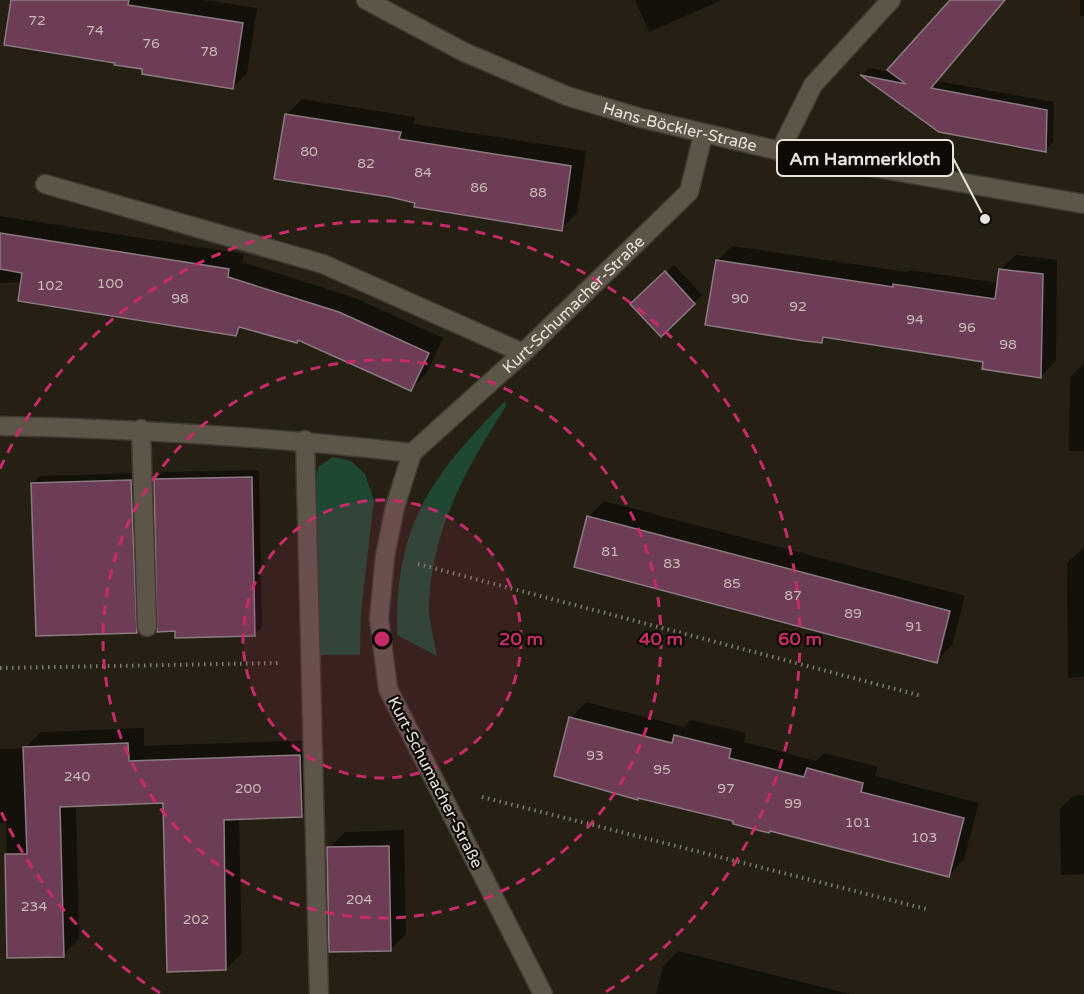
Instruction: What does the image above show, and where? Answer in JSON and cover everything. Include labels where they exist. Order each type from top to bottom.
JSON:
[{"type":"street","name":"Hans-Böckler-Straße","points":[[366,0],[454,47],[567,96],[703,135],[780,151],[1084,204]]},
{"type":"street","points":[[780,151],[813,85],[891,0]]},
{"type":"street","name":"Kurt-Schumacher-Straße","points":[[543,994],[388,689],[379,619],[385,556],[395,507],[412,453],[523,353],[689,192],[703,135]]},
{"type":"street","points":[[45,184],[323,264],[523,353]]},
{"type":"street","points":[[0,426],[141,429],[305,440],[412,453]]},
{"type":"street","points":[[141,429],[147,627]]},
{"type":"street","points":[[305,440],[319,994]]},
{"type":"path","points":[[385,556],[922,696]]},
{"type":"path","points":[[0,668],[309,662]]},
{"type":"path","points":[[438,786],[926,909]]},
{"type":"green space","points":[[505,401],[506,406],[465,475],[445,523],[438,547],[429,601],[430,622],[437,656],[397,635],[402,562],[422,505],[437,480],[456,454]]},
{"type":"green space","points":[[333,457],[351,461],[365,474],[374,500],[361,612],[360,655],[318,655],[314,483],[319,466]]},
{"type":"building","points":[[11,0],[129,0],[128,5],[243,23],[233,89],[142,74],[142,69],[114,65],[115,63],[4,45]]},
{"type":"building","points":[[950,0],[1005,0],[931,88],[1047,110],[1046,152],[939,132],[860,75],[906,84],[887,70]]},
{"type":"building","points":[[285,114],[401,132],[399,139],[571,166],[562,231],[414,207],[415,203],[390,197],[274,179]]},
{"type":"building","points":[[0,233],[229,269],[228,277],[339,312],[429,353],[411,391],[298,340],[297,343],[239,327],[236,336],[18,301],[22,273],[0,269]]},
{"type":"building","points":[[716,260],[893,287],[893,284],[995,299],[999,269],[1043,274],[1041,378],[982,369],[983,362],[823,337],[822,343],[705,325]]},
{"type":"building","points":[[665,271],[695,304],[661,337],[630,304]]},
{"type":"building","points":[[252,477],[255,636],[175,638],[175,631],[157,632],[154,479]]},
{"type":"building","points":[[131,480],[137,633],[36,636],[31,483]]},
{"type":"building","points":[[587,516],[950,611],[937,663],[574,567]]},
{"type":"building","points":[[569,717],[672,743],[674,735],[731,749],[729,758],[804,777],[807,768],[863,783],[861,792],[964,818],[949,877],[770,831],[769,833],[733,824],[733,821],[638,798],[638,800],[554,776]]},
{"type":"building","points":[[128,743],[129,761],[300,755],[302,817],[224,820],[226,970],[167,972],[163,803],[60,807],[64,957],[7,958],[5,854],[27,854],[23,747]]},
{"type":"building","points":[[389,846],[391,951],[329,952],[327,847]]},
{"type":"place","name":"Am Hammerkloth","points":[[985,219]]}]
